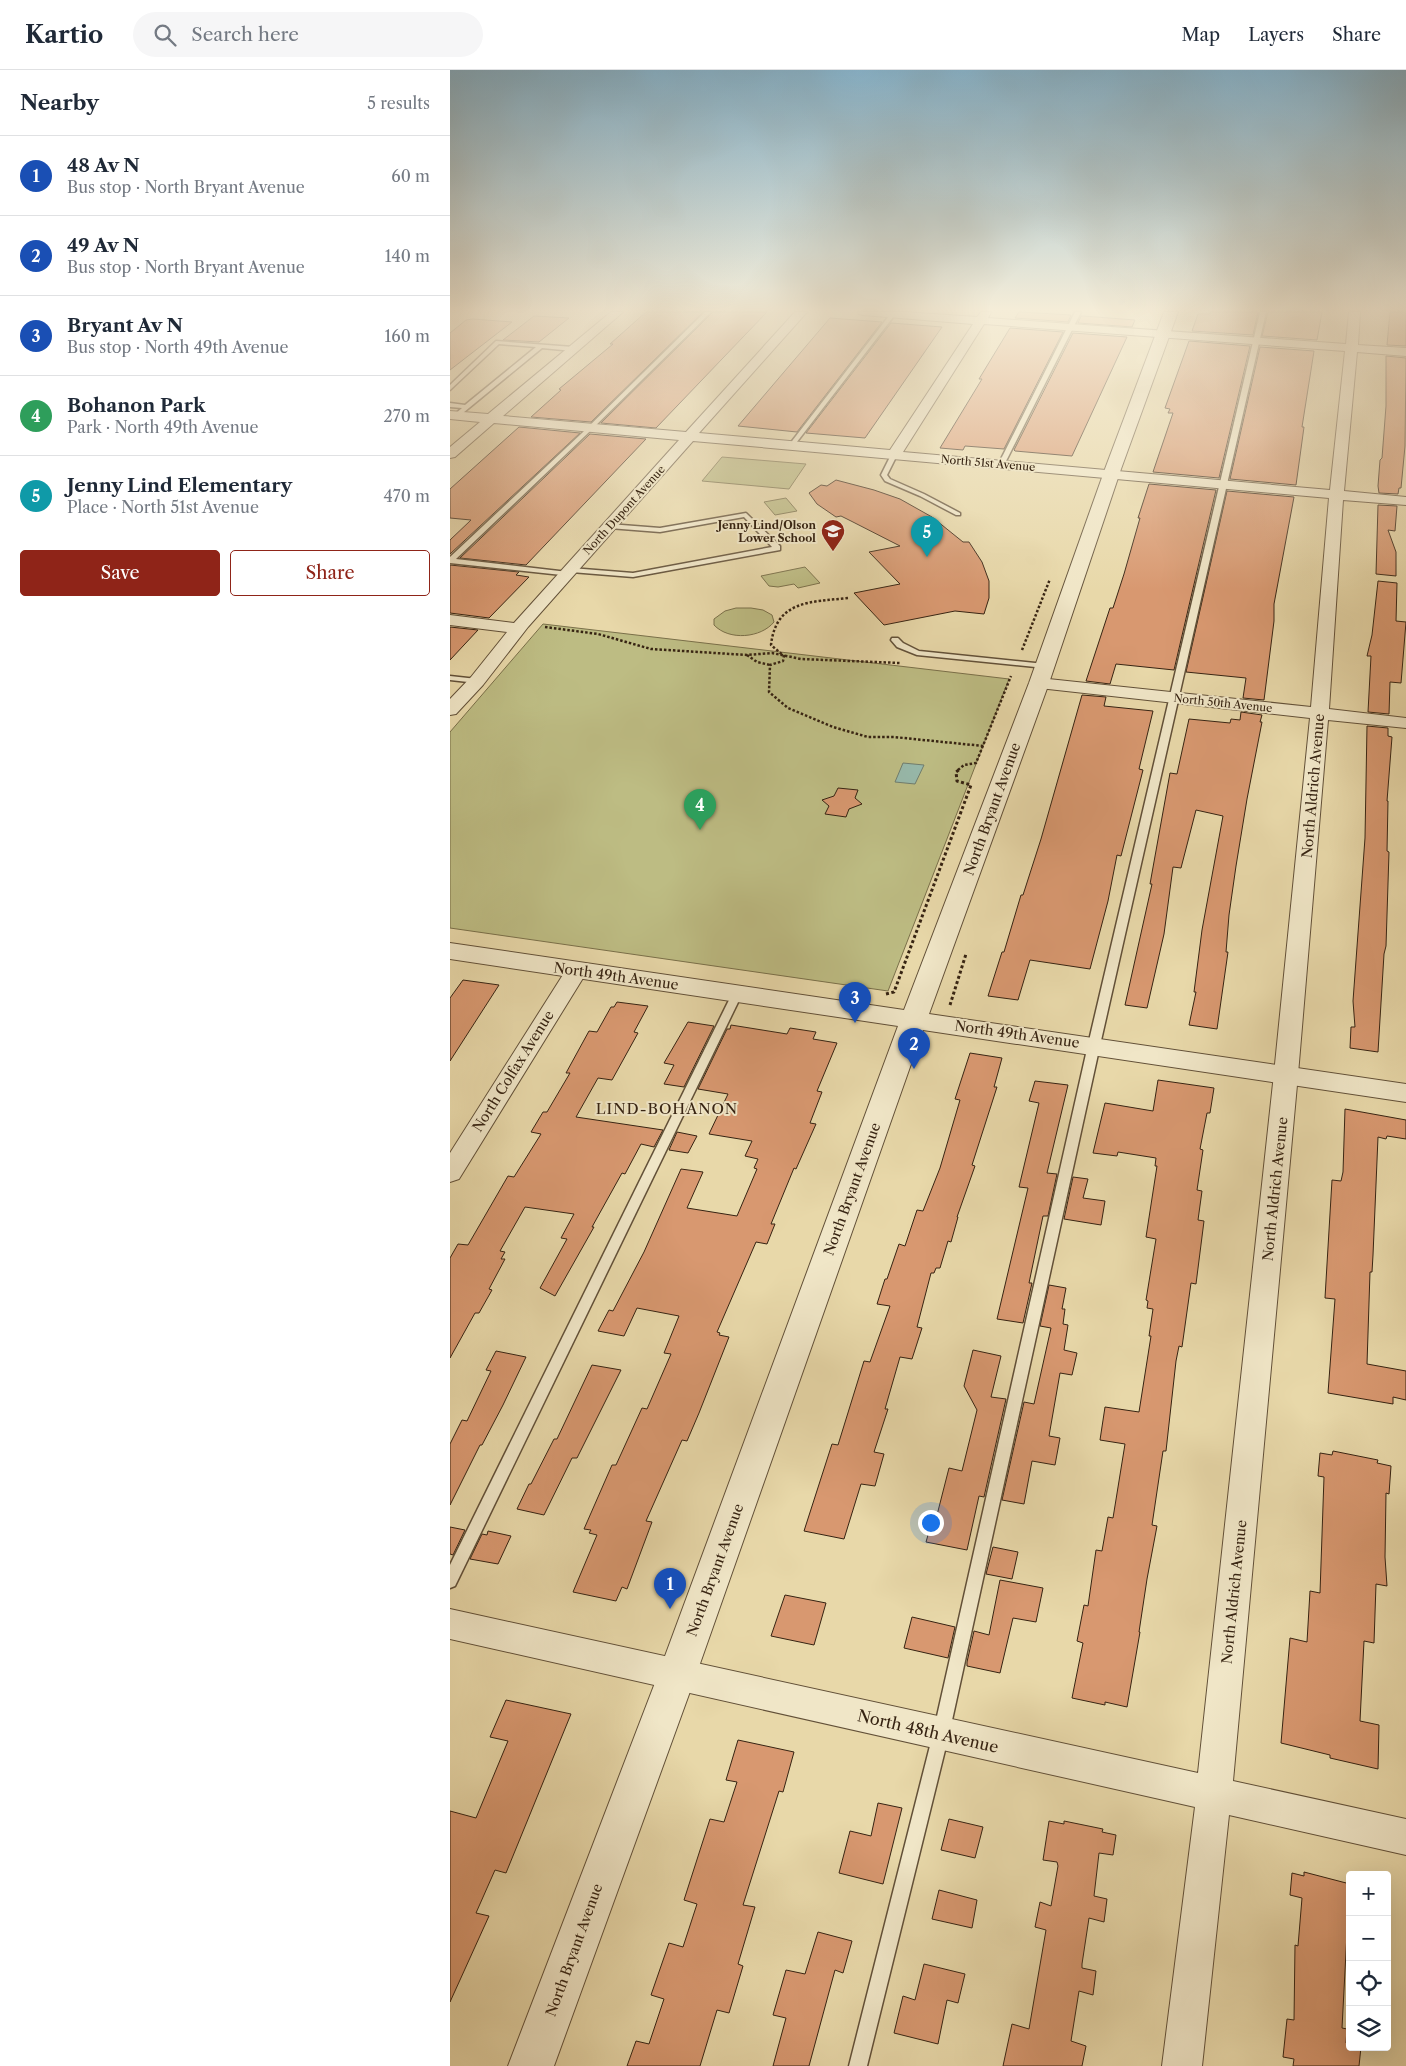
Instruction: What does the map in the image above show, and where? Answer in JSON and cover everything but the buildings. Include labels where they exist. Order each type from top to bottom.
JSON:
[{"type":"street","points":[[450,454],[507,405]]},
{"type":"street","name":"North Dupont Avenue","points":[[450,710],[477,681],[518,628],[718,405]]},
{"type":"street","points":[[894,455],[926,405]]},
{"type":"street","name":"North Bryant Avenue","points":[[531,2066],[677,1675],[913,1020],[1042,674],[1137,405]]},
{"type":"street","name":"North Aldrich Avenue","points":[[1182,2066],[1214,1794],[1286,1074],[1320,714],[1337,494],[1346,405]]},
{"type":"street","name":"North 51st Avenue","points":[[456,411],[491,419],[1406,501]]},
{"type":"street","points":[[450,620],[518,628]]},
{"type":"street","name":"North 50th Avenue","points":[[1042,674],[1175,698],[1406,723]]},
{"type":"street","name":"North 49th Avenue","points":[[450,951],[1094,1045],[1406,1093]]},
{"type":"street","name":"North Colfax Avenue","points":[[450,1173],[577,970]]},
{"type":"street","name":"North 48th Avenue","points":[[450,1624],[1406,1837]]},
{"type":"lane","points":[[450,561],[584,434],[588,427],[611,405]]},
{"type":"lane","points":[[791,446],[822,405]]},
{"type":"lane","points":[[1001,465],[1031,405]]},
{"type":"lane","points":[[858,2066],[940,1734],[1094,1045],[1241,405]]},
{"type":"lane","points":[[894,455],[884,475],[888,480],[922,494],[958,514]]},
{"type":"lane","points":[[450,561],[569,572],[633,575],[777,548],[746,515],[660,530],[609,526]]},
{"type":"lane","points":[[895,640],[900,646],[917,653],[1017,663],[1042,674]]},
{"type":"lane","points":[[450,678],[477,681]]},
{"type":"lane","points":[[450,1581],[737,994]]},
{"type":"path","points":[[883,995],[894,992],[971,785],[958,781],[956,772],[964,765],[976,763],[1054,571]]},
{"type":"path","points":[[784,656],[771,645],[771,631],[779,618],[788,610],[804,604],[848,598]]},
{"type":"path","points":[[540,626],[598,634],[651,649],[747,655],[772,653],[801,659],[906,664]]},
{"type":"path","points":[[747,655],[757,662],[770,665],[783,661],[784,656]]},
{"type":"path","points":[[770,665],[769,692],[788,708],[834,727],[877,738],[894,737],[983,746]]},
{"type":"shaded area","points":[[722,457],[806,464],[789,489],[702,481]]},
{"type":"shaded area","points":[[786,498],[797,511],[775,515],[764,502]]},
{"type":"shaded area","points":[[805,567],[820,583],[798,588],[794,584],[778,587],[769,586],[761,576]]},
{"type":"shaded area","points":[[736,608],[763,610],[772,615],[774,622],[761,631],[745,636],[728,634],[714,625],[714,619],[725,611]]},
{"type":"shaded area","points":[[543,624],[1009,679],[888,991],[450,928],[450,732]]},
{"type":"shaded area","points":[[903,763],[924,765],[915,784],[895,782]]},
{"type":"place","name":"Jenny Lind/Olson Lower School","points":[[833,552]]},
{"type":"place","name":"Jenny Lind Elementary","points":[[927,557]]},
{"type":"place","name":"Bohanon Park","points":[[700,830]]},
{"type":"place","name":"Bryant Av N","points":[[855,1023]]},
{"type":"place","name":"49 Av N","points":[[914,1069]]},
{"type":"place","name":"48 Av N","points":[[670,1609]]},
{"type":"district","name":"LIND-BOHANON","points":[[667,1108]]}]
